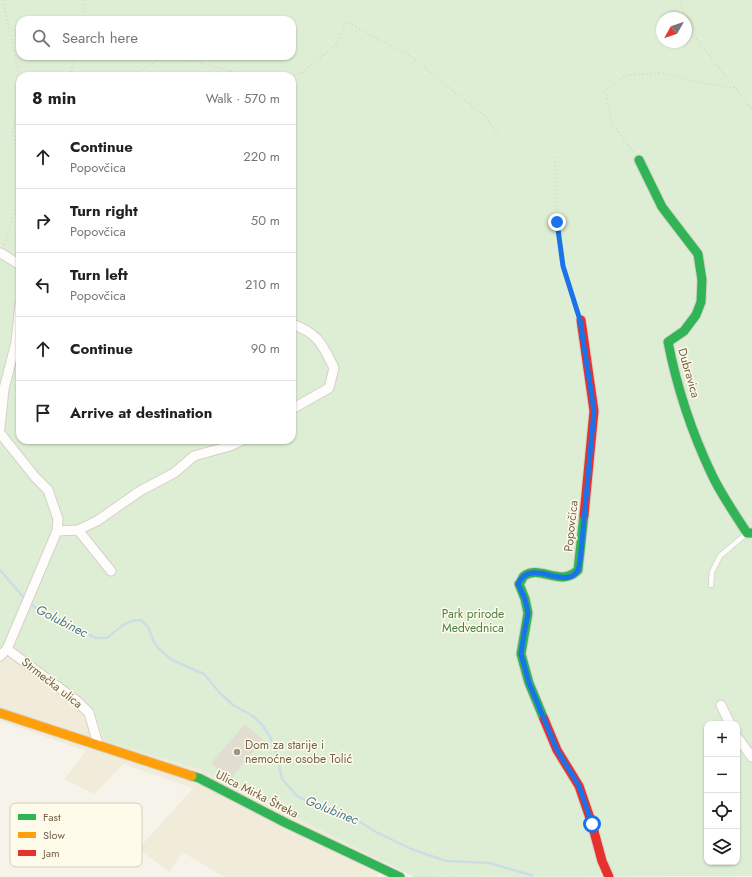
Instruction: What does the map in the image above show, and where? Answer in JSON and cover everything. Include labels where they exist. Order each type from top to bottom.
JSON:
[{"type":"street","name":"Dubravica","points":[[639,160],[662,206],[698,254],[702,280],[700,302],[696,315],[684,331],[668,342],[672,362],[694,430],[713,476],[750,533]]},
{"type":"street","points":[[1,253],[16,262]]},
{"type":"street","name":"Popovčica","points":[[580,320],[594,411],[578,570],[572,576],[566,578],[529,573],[521,577],[518,584],[525,599],[528,613],[521,654],[529,683],[557,750],[579,786],[592,824],[602,861],[609,877]]},
{"type":"street","points":[[296,325],[306,329],[321,343],[334,368],[329,388],[296,407]]},
{"type":"street","points":[[0,428],[4,389],[16,342]]},
{"type":"street","points":[[0,433],[35,477],[48,490],[58,519],[57,531],[7,649],[0,656]]},
{"type":"street","points":[[57,531],[78,530],[97,521],[140,491],[174,473],[194,456],[234,444]]},
{"type":"street","points":[[78,530],[111,571]]},
{"type":"street","name":"Strmečka ulica","points":[[7,649],[77,701],[89,713],[98,744]]},
{"type":"street","points":[[721,705],[729,721]]},
{"type":"street","name":"Ulica Mirka Štreka","points":[[0,713],[199,778],[286,823],[400,877]]},
{"type":"street","points":[[740,741],[752,757]]},
{"type":"lane","points":[[711,585],[712,572],[720,556],[750,533]]},
{"type":"path","points":[[2,0],[18,72]]},
{"type":"path","points":[[83,0],[85,10],[84,16]]},
{"type":"path","points":[[680,0],[683,12]]},
{"type":"path","points":[[296,74],[300,74],[336,45],[346,22],[410,56],[487,118],[498,135]]},
{"type":"path","points":[[692,33],[752,109]]},
{"type":"path","points":[[71,72],[74,60]]},
{"type":"path","points":[[139,72],[158,60]]},
{"type":"path","points":[[188,60],[234,72]]},
{"type":"path","points":[[639,160],[611,121],[605,90],[628,74],[662,73],[702,83],[736,88]]},
{"type":"path","points":[[16,116],[12,130],[16,145]]},
{"type":"path","points":[[555,157],[557,222],[563,266],[580,320]]},
{"type":"path","points":[[1,253],[16,208]]},
{"type":"shaded area","points":[[19,60],[20,60],[20,72],[16,72]]},
{"type":"shaded area","points":[[16,72],[16,444],[24,444],[393,844],[377,877],[224,877],[182,852],[170,872],[142,852],[142,845],[193,788],[123,764],[94,794],[64,779],[86,751],[0,721],[0,136]]},
{"type":"green space","name":"Park prirode Medvednica","points":[[0,0],[752,0],[752,876],[414,877],[200,769],[105,741],[93,710],[6,643],[0,648]]},
{"type":"building","name":"Dom za starije i nemoćne osobe Tolić","points":[[245,724],[263,740],[230,780],[211,763]]},
{"type":"waterway","name":"Golubinec","points":[[0,570],[26,600]]},
{"type":"waterway","name":"Golubinec","points":[[30,603],[42,613],[96,638],[107,638],[127,623],[141,620],[148,627],[154,642],[159,649],[172,660],[204,674],[220,693],[233,705],[253,716],[263,726],[271,739],[277,754],[282,779],[296,795],[313,805],[351,816],[376,832],[411,849],[446,861],[489,863],[531,875],[532,877]]},
{"type":"traffic: fast","points":[[639,160],[662,207],[698,254],[702,280],[701,302],[696,315],[684,331],[668,342],[681,393],[692,427],[705,459],[716,483],[729,505],[747,533],[752,533]]},
{"type":"traffic: fast","points":[[544,719],[529,683],[521,654],[528,613],[525,599],[519,584],[524,576],[530,573],[564,577],[571,575],[578,570],[584,515]]},
{"type":"traffic: fast","points":[[192,776],[199,778],[286,823],[400,877]]},
{"type":"traffic: slow","points":[[0,713],[192,776]]},
{"type":"traffic: jam","points":[[581,320],[594,411],[584,515]]},
{"type":"traffic: jam","points":[[544,719],[557,750],[579,786],[592,824],[602,861],[609,877]]},
{"type":"place","name":"Dom za starije i nemoćne osobe Tolić","points":[[237,752]]},
{"type":"route","points":[[557,222],[563,266],[580,320],[594,411],[578,570],[572,576],[566,578],[529,573],[521,577],[518,584],[525,599],[528,613],[521,654],[529,683],[538,707],[557,750],[579,786],[592,824]]}]
